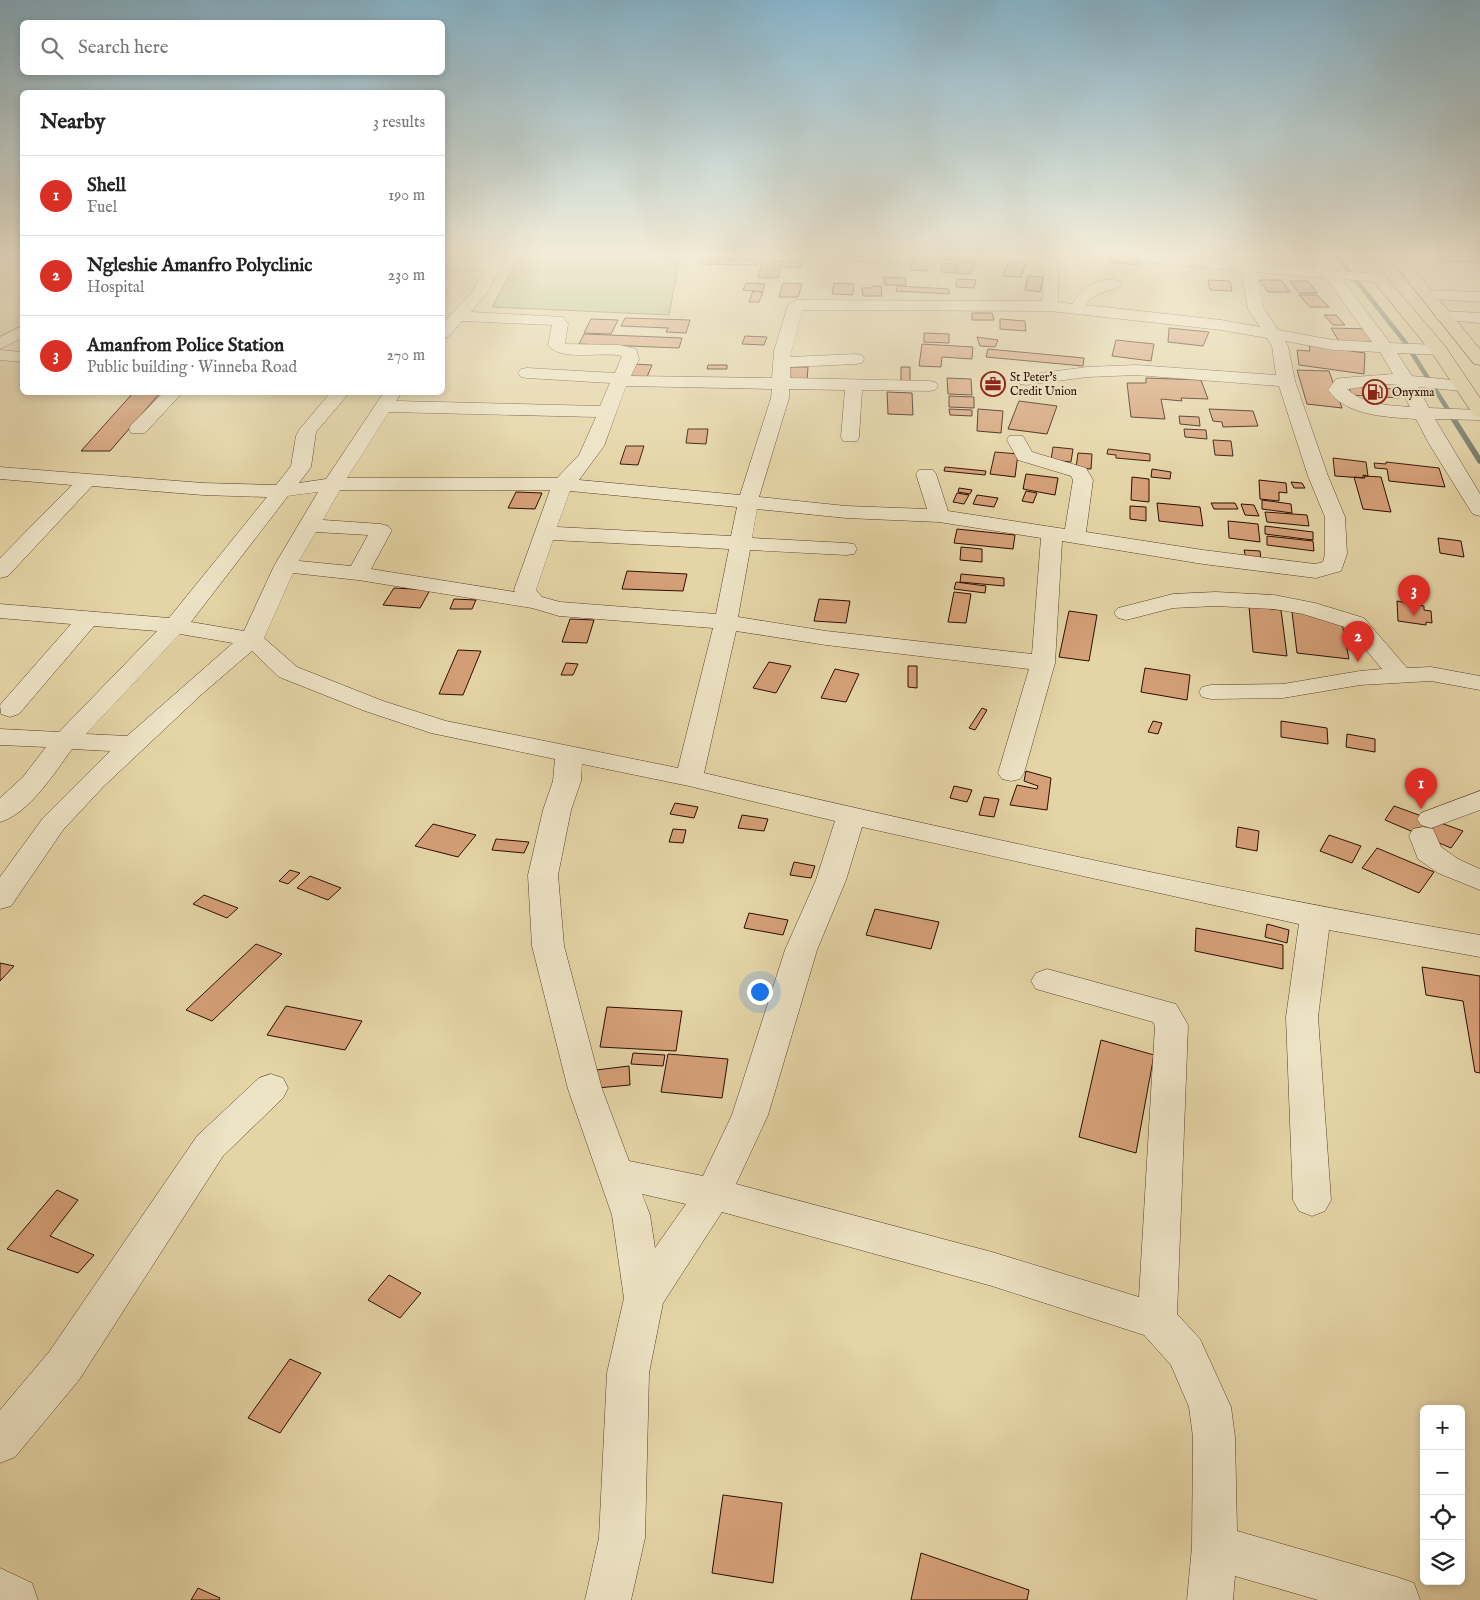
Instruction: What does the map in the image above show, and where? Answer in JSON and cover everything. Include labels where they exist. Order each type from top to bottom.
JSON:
[{"type":"highway","points":[[1422,331],[1439,350],[1480,414]]},
{"type":"highway","points":[[1456,331],[1480,360]]},
{"type":"street","points":[[534,602],[525,590],[562,484],[574,475],[598,442],[607,412],[631,359],[630,353],[620,350],[563,349],[556,345],[559,331]]},
{"type":"street","points":[[689,778],[726,622],[748,502],[780,398],[782,351],[788,331]]},
{"type":"street","points":[[1254,331],[1333,345],[1439,350]]},
{"type":"street","points":[[1372,331],[1406,381],[1420,413],[1480,510]]},
{"type":"street","points":[[1,353],[20,333]]},
{"type":"street","points":[[0,474],[88,479],[202,489],[281,491],[333,484],[562,484],[846,512],[939,516],[1202,557],[1316,571],[1333,566],[1336,554],[1335,517],[1318,476],[1286,381],[1280,346],[1272,333]]},
{"type":"street","points":[[1,353],[20,357]]},
{"type":"street","points":[[782,362],[856,359]]},
{"type":"street","points":[[1026,380],[1087,372],[1136,370],[1286,381]]},
{"type":"street","points":[[527,373],[621,380],[929,386]]},
{"type":"street","points":[[1463,386],[1386,379],[1342,382],[1337,390],[1352,402],[1376,408],[1420,413],[1480,414]]},
{"type":"street","points":[[850,437],[854,385]]},
{"type":"street","points":[[138,429],[171,395]]},
{"type":"street","points":[[0,813],[33,783],[64,742],[175,626],[301,467],[305,436],[308,430],[338,395]]},
{"type":"street","points":[[0,899],[53,824],[131,744],[252,639],[285,566],[333,484],[388,399],[607,412]]},
{"type":"street","points":[[1016,440],[1024,456],[1079,472],[1083,480],[1075,536]]},
{"type":"street","points":[[926,474],[939,516]]},
{"type":"street","points":[[0,571],[88,479]]},
{"type":"street","points":[[309,525],[381,530],[358,573]]},
{"type":"street","points":[[546,533],[846,550]]},
{"type":"street","points":[[1011,773],[1043,663],[1052,534]]},
{"type":"street","points":[[285,566],[358,573],[534,602],[559,609],[726,622],[826,638],[1043,663]]},
{"type":"street","points":[[1126,613],[1173,601],[1216,599],[1274,602],[1307,608],[1356,622],[1401,676]]},
{"type":"street","points":[[0,610],[175,626],[252,639],[288,672],[374,706],[440,728],[689,778],[851,816],[1315,916],[1480,946]]},
{"type":"street","points":[[10,709],[89,618]]},
{"type":"street","points":[[1212,692],[1283,691],[1360,678],[1431,674],[1480,683]]},
{"type":"street","points":[[0,737],[64,742],[131,744]]},
{"type":"street","points":[[569,754],[567,781],[557,810],[543,875],[548,946],[585,1089],[631,1216],[644,1298],[628,1373],[622,1538],[608,1600]]},
{"type":"street","points":[[1480,800],[1427,828],[1428,852],[1448,866],[1480,880]]},
{"type":"street","points":[[644,1298],[713,1194],[750,1115],[801,950],[831,880],[851,816]]},
{"type":"street","points":[[1312,1200],[1302,1017],[1315,916]]},
{"type":"street","points":[[1047,981],[1164,1013],[1172,1026],[1157,1321]]},
{"type":"street","points":[[0,1442],[64,1366],[210,1146],[271,1088]]},
{"type":"street","points":[[616,1173],[713,1194],[992,1268],[1157,1321],[1186,1352],[1210,1407],[1214,1437],[1215,1546],[1210,1600]]},
{"type":"street","points":[[1215,1546],[1397,1600]]},
{"type":"street","points":[[0,1591],[16,1600]]},
{"type":"building","points":[[585,331],[613,331],[611,334],[584,333]]},
{"type":"building","points":[[667,331],[687,331],[686,333]]},
{"type":"building","points":[[1169,331],[1209,332],[1203,346],[1168,342]]},
{"type":"building","points":[[1333,331],[1371,331],[1382,345],[1340,343]]},
{"type":"building","points":[[924,333],[949,334],[949,343],[924,342]]},
{"type":"building","points":[[584,334],[682,338],[679,348],[579,344]]},
{"type":"building","points":[[745,336],[767,337],[764,345],[742,344]]},
{"type":"building","points":[[977,337],[998,340],[995,347],[980,346]]},
{"type":"building","points":[[1116,340],[1154,344],[1151,361],[1112,356]]},
{"type":"building","points":[[922,344],[973,347],[972,359],[942,357],[941,367],[919,366]]},
{"type":"building","points":[[1309,345],[1365,353],[1364,374],[1299,365],[1297,350],[1310,351]]},
{"type":"building","points":[[988,349],[1084,358],[1083,366],[986,357]]},
{"type":"building","points":[[633,364],[652,365],[647,377],[628,376]]},
{"type":"building","points":[[708,365],[727,365],[727,369],[707,369]]},
{"type":"building","points":[[786,367],[808,367],[807,381],[785,381]]},
{"type":"building","points":[[901,367],[910,367],[910,384],[901,384]]},
{"type":"building","points":[[1297,370],[1329,371],[1342,408],[1307,404]]},
{"type":"building","points":[[947,378],[971,379],[972,395],[948,394]]},
{"type":"building","points":[[1146,378],[1201,380],[1208,399],[1181,398],[1182,401],[1161,399],[1165,419],[1131,417],[1127,383],[1146,383]]},
{"type":"building","points":[[1348,386],[1395,389],[1399,398],[1352,395]]},
{"type":"building","points":[[887,392],[912,393],[913,415],[888,414]]},
{"type":"building","points":[[131,395],[158,395],[110,451],[81,451]]},
{"type":"building","points":[[949,396],[974,397],[974,408],[949,407]]},
{"type":"building","points":[[1019,401],[1057,406],[1047,434],[1008,429]]},
{"type":"building","points":[[949,409],[972,410],[972,416],[950,415]]},
{"type":"building","points":[[978,409],[1003,411],[1001,433],[977,431]]},
{"type":"building","points":[[1209,409],[1253,411],[1258,426],[1223,427],[1222,422],[1213,421]]},
{"type":"building","points":[[1179,416],[1199,417],[1200,426],[1180,424]]},
{"type":"building","points":[[688,429],[708,429],[706,444],[686,443]]},
{"type":"building","points":[[1184,429],[1206,430],[1207,439],[1185,437]]},
{"type":"building","points":[[1213,440],[1231,441],[1233,456],[1215,455]]},
{"type":"building","points":[[626,446],[644,446],[638,465],[620,464]]},
{"type":"building","points":[[1053,447],[1073,449],[1071,462],[1051,460]]},
{"type":"building","points":[[1108,449],[1150,454],[1150,461],[1116,458],[1116,455],[1107,454]]},
{"type":"building","points":[[995,452],[1018,454],[1015,477],[990,474]]},
{"type":"building","points":[[1078,453],[1092,454],[1091,469],[1076,468]]},
{"type":"building","points":[[1333,458],[1366,462],[1368,476],[1363,475],[1363,478],[1335,476]]},
{"type":"building","points":[[1386,462],[1439,468],[1445,487],[1389,481],[1387,469],[1375,468],[1374,463],[1386,464]]},
{"type":"building","points":[[945,467],[986,471],[985,475],[944,471]]},
{"type":"building","points":[[1152,469],[1171,472],[1170,479],[1151,477]]},
{"type":"building","points":[[1026,474],[1058,478],[1055,495],[1023,489]]},
{"type":"building","points":[[1364,476],[1381,477],[1391,512],[1363,509],[1354,477],[1365,478]]},
{"type":"building","points":[[1132,477],[1149,479],[1149,502],[1131,500]]},
{"type":"building","points":[[1259,480],[1286,483],[1287,493],[1279,492],[1279,501],[1260,499]]},
{"type":"building","points":[[1291,482],[1302,483],[1305,488],[1294,488]]},
{"type":"building","points":[[959,488],[972,490],[970,494],[958,492]]},
{"type":"building","points":[[1026,491],[1037,493],[1033,503],[1022,501]]},
{"type":"building","points":[[516,492],[542,493],[535,509],[508,508]]},
{"type":"building","points":[[957,493],[969,495],[964,504],[953,502]]},
{"type":"building","points":[[977,495],[998,498],[994,507],[973,504]]},
{"type":"building","points":[[1262,500],[1291,504],[1292,513],[1262,509]]},
{"type":"building","points":[[1157,503],[1200,507],[1203,526],[1159,521]]},
{"type":"building","points":[[1211,503],[1235,503],[1238,509],[1214,509]]},
{"type":"building","points":[[1241,504],[1254,505],[1259,516],[1245,515]]},
{"type":"building","points":[[1130,506],[1146,507],[1146,521],[1130,519]]},
{"type":"building","points":[[1265,512],[1307,515],[1309,526],[1267,522]]},
{"type":"building","points":[[1228,521],[1258,524],[1260,542],[1229,538]]},
{"type":"building","points":[[1265,526],[1313,532],[1313,540],[1265,534]]},
{"type":"building","points":[[957,529],[1015,535],[1013,549],[954,543]]},
{"type":"building","points":[[1267,536],[1313,541],[1314,551],[1267,545]]},
{"type":"building","points":[[1438,538],[1461,541],[1464,557],[1440,553]]},
{"type":"building","points":[[961,547],[982,549],[982,562],[960,560]]},
{"type":"building","points":[[1244,550],[1260,551],[1261,560],[1246,558]]},
{"type":"building","points":[[627,571],[687,574],[683,591],[622,589]]},
{"type":"building","points":[[961,574],[1004,578],[1004,586],[960,582]]},
{"type":"building","points":[[956,582],[986,586],[985,593],[954,589]]},
{"type":"building","points":[[394,588],[430,590],[420,608],[383,605]]},
{"type":"building","points":[[954,592],[971,594],[966,623],[948,622]]},
{"type":"building","points":[[454,599],[476,600],[472,609],[450,609]]},
{"type":"building","points":[[819,599],[850,601],[846,623],[814,621]]},
{"type":"building","points":[[1397,601],[1424,606],[1424,610],[1431,611],[1432,623],[1426,622],[1426,625],[1398,621]]},
{"type":"building","points":[[1249,606],[1281,610],[1287,656],[1253,652]]},
{"type":"building","points":[[1069,611],[1097,615],[1089,661],[1059,657]]},
{"type":"building","points":[[1292,612],[1341,618],[1349,659],[1297,653]]},
{"type":"building","points":[[570,619],[594,620],[587,643],[562,642]]},
{"type":"building","points":[[458,650],[481,651],[463,695],[439,694]]},
{"type":"building","points":[[769,662],[791,666],[776,693],[753,688]]},
{"type":"building","points":[[566,663],[578,664],[573,675],[561,675]]},
{"type":"building","points":[[908,666],[917,666],[917,688],[908,687]]},
{"type":"building","points":[[1145,668],[1190,675],[1187,700],[1141,692]]},
{"type":"building","points":[[835,669],[859,674],[846,702],[821,698]]},
{"type":"building","points":[[982,708],[987,710],[975,730],[969,728]]},
{"type":"building","points":[[1153,721],[1162,723],[1158,734],[1148,732]]},
{"type":"building","points":[[1281,721],[1327,728],[1328,744],[1281,737]]},
{"type":"building","points":[[1347,734],[1375,739],[1375,752],[1346,747]]},
{"type":"building","points":[[1026,771],[1051,778],[1047,810],[1010,805],[1017,785],[1037,789],[1038,786],[1024,781]]},
{"type":"building","points":[[954,786],[972,790],[967,802],[950,798]]},
{"type":"building","points":[[984,797],[999,799],[994,817],[979,815]]},
{"type":"building","points":[[675,803],[698,807],[694,818],[670,814]]},
{"type":"building","points":[[1394,806],[1463,831],[1451,848],[1385,820]]},
{"type":"building","points":[[742,815],[768,819],[764,831],[738,828]]},
{"type":"building","points":[[433,824],[476,835],[458,857],[415,846]]},
{"type":"building","points":[[1238,827],[1259,831],[1257,851],[1236,847]]},
{"type":"building","points":[[673,829],[686,830],[683,843],[669,842]]},
{"type":"building","points":[[1329,835],[1361,846],[1352,863],[1320,851]]},
{"type":"building","points":[[496,839],[529,842],[524,853],[492,850]]},
{"type":"building","points":[[1377,848],[1434,872],[1419,893],[1362,868]]},
{"type":"building","points":[[794,862],[815,866],[811,878],[790,875]]},
{"type":"building","points":[[290,870],[300,873],[288,884],[279,881]]},
{"type":"building","points":[[310,876],[341,888],[328,900],[297,888]]},
{"type":"building","points":[[204,895],[238,908],[227,918],[193,904]]},
{"type":"building","points":[[875,909],[939,922],[931,949],[866,935]]},
{"type":"building","points":[[749,913],[788,920],[783,935],[744,928]]},
{"type":"building","points":[[1267,924],[1289,930],[1287,943],[1265,937]]},
{"type":"building","points":[[1196,928],[1283,945],[1283,969],[1195,951]]},
{"type":"building","points":[[256,944],[282,954],[212,1021],[186,1010]]},
{"type":"building","points":[[0,963],[14,966],[0,981]]},
{"type":"building","points":[[1422,967],[1480,976],[1480,1073],[1475,1072],[1463,1001],[1426,995]]},
{"type":"building","points":[[286,1006],[362,1021],[345,1050],[267,1035]]},
{"type":"building","points":[[607,1007],[682,1011],[676,1051],[600,1047]]},
{"type":"building","points":[[1101,1040],[1154,1055],[1136,1153],[1079,1137]]},
{"type":"building","points":[[633,1053],[665,1055],[663,1066],[631,1064]]},
{"type":"building","points":[[668,1054],[728,1059],[722,1098],[661,1092]]},
{"type":"building","points":[[629,1066],[630,1085],[597,1088],[596,1070]]},
{"type":"building","points":[[57,1190],[78,1200],[50,1236],[94,1255],[78,1273],[7,1249]]},
{"type":"building","points":[[389,1275],[421,1293],[400,1318],[368,1300]]},
{"type":"building","points":[[290,1359],[321,1373],[280,1433],[248,1418]]},
{"type":"building","points":[[723,1495],[782,1503],[773,1583],[712,1573]]},
{"type":"building","points":[[921,1553],[1029,1590],[1027,1600],[911,1600]]},
{"type":"building","points":[[198,1588],[220,1598],[219,1600],[191,1600]]},
{"type":"waterway","points":[[1396,331],[1452,416]]},
{"type":"waterway","points":[[1451,415],[1480,461]]},
{"type":"place","name":"St Peter's Credit Union","points":[[993,384]]},
{"type":"place","name":"Onyxma","points":[[1375,392]]},
{"type":"place","name":"Amanfrom Police Station","points":[[1414,616]]},
{"type":"place","name":"Ngleshie Amanfro Polyclinic","points":[[1358,662]]},
{"type":"place","name":"Shell","points":[[1421,809]]}]
